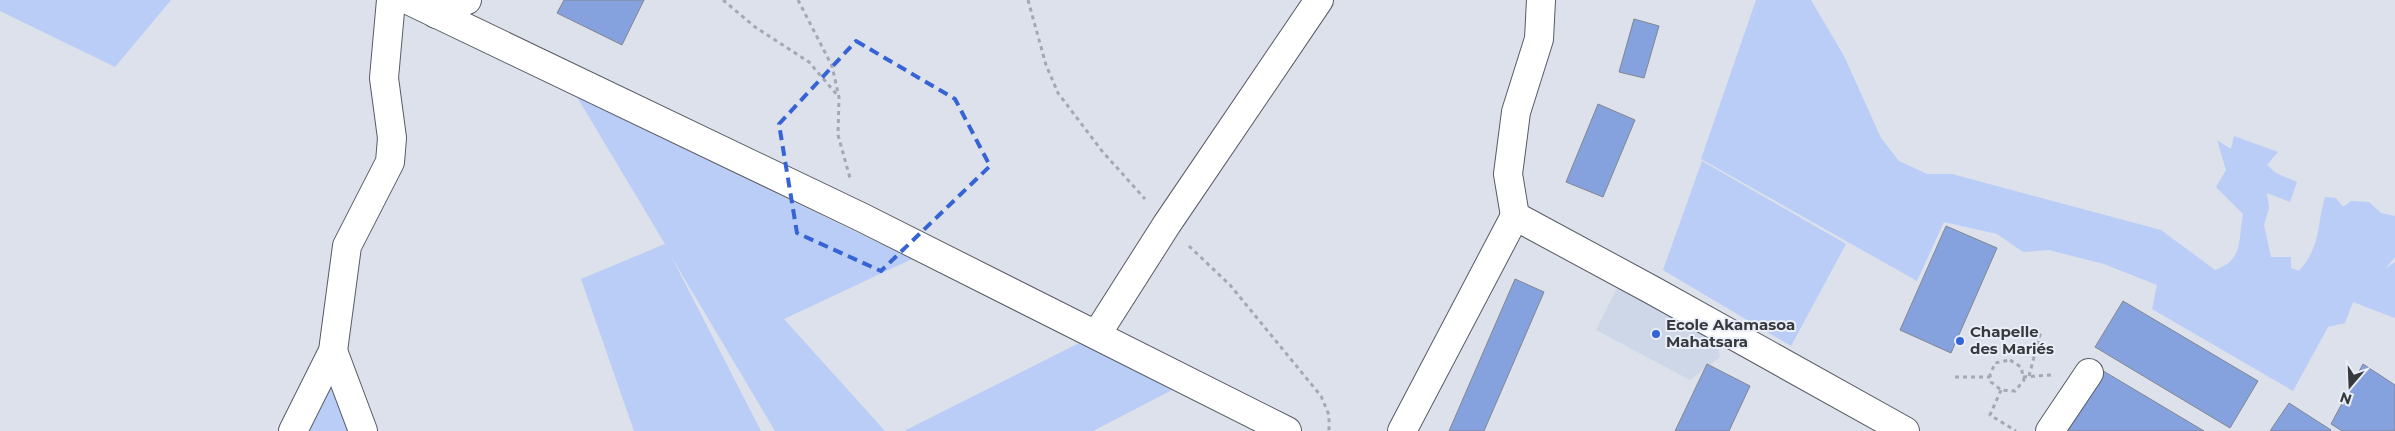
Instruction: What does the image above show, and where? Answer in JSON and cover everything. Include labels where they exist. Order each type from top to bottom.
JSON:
[{"type":"street","points":[[294,431],[333,351],[347,246],[390,162],[392,138],[384,78],[391,0]]},
{"type":"street","points":[[408,0],[862,217],[1287,431]]},
{"type":"street","points":[[436,14],[467,0]]},
{"type":"street","points":[[1097,334],[1167,224],[1319,0]]},
{"type":"street","points":[[1402,431],[1515,216],[1508,174],[1516,112],[1539,39],[1541,0]]},
{"type":"street","points":[[1515,216],[1905,431]]},
{"type":"street","points":[[333,351],[363,431]]},
{"type":"street","points":[[2050,431],[2090,373]]},
{"type":"path","points":[[723,0],[755,27],[809,62],[839,97]]},
{"type":"path","points":[[798,0],[832,66],[839,97],[838,134],[862,217]]},
{"type":"path","points":[[2028,376],[2041,331]]},
{"type":"path","points":[[2010,360],[2021,367],[2024,380],[2014,391],[2001,390],[1991,382],[1990,377],[1995,363],[2010,360]]},
{"type":"path","points":[[1955,377],[1990,377]]},
{"type":"path","points":[[2001,390],[1990,415],[2016,431]]},
{"type":"highlighted area","points":[[856,41],[955,99],[990,166],[881,271],[797,233],[779,124]]},
{"type":"shaded area","points":[[0,0],[171,0],[115,67],[0,11]]},
{"type":"shaded area","points":[[1756,0],[1811,0],[1844,56],[1881,138],[1899,161],[1927,174],[1952,174],[2161,230],[2215,270],[2231,261],[2235,255],[2240,241],[2243,214],[2216,187],[2226,170],[2217,140],[2231,149],[2234,136],[2278,152],[2267,165],[2276,173],[2297,182],[2290,202],[2267,193],[2269,208],[2264,225],[2271,257],[2291,257],[2291,268],[2299,271],[2315,244],[2325,197],[2336,198],[2343,207],[2351,201],[2369,202],[2381,213],[2395,216],[2395,257],[2386,268],[2395,262],[2395,318],[2353,302],[2345,323],[2328,327],[2293,391],[2152,309],[2157,285],[2104,264],[2049,250],[2023,252],[1997,234],[1944,222],[1917,281],[1701,159]]},
{"type":"shaded area","points":[[577,97],[912,259],[784,319],[885,431],[775,431],[671,256],[761,431],[634,431],[581,279],[665,244]]},
{"type":"shaded area","points":[[1702,161],[1846,244],[1791,346],[1663,270]]},
{"type":"shaded area","name":"Ecole Akamasoa Mahatsara","points":[[1618,286],[1716,339],[1720,357],[1690,380],[1596,330]]},
{"type":"shaded area","points":[[1083,341],[1172,390],[1093,431],[904,431]]},
{"type":"shaded area","points":[[333,351],[374,431],[293,431]]},
{"type":"building","points":[[564,0],[644,0],[622,45],[557,13]]},
{"type":"building","points":[[1634,19],[1659,26],[1644,78],[1619,72]]},
{"type":"building","points":[[1598,104],[1635,120],[1603,197],[1566,182]]},
{"type":"building","points":[[1946,226],[1997,248],[1951,353],[1900,330]]},
{"type":"building","points":[[1515,279],[1544,292],[1484,431],[1449,431]]},
{"type":"building","points":[[2123,301],[2258,381],[2230,428],[2095,347]]},
{"type":"building","points":[[1707,364],[1750,386],[1729,431],[1675,431]]},
{"type":"building","points":[[2363,364],[2395,385],[2395,431],[2342,431],[2331,424]]},
{"type":"building","points":[[2100,369],[2204,431],[2063,431]]},
{"type":"building","points":[[2289,403],[2331,430],[2270,431]]},
{"type":"place","name":"Ecole Akamasoa Mahatsara","points":[[1656,334]]},
{"type":"place","name":"Chapelle des Mariés","points":[[1960,341]]}]
